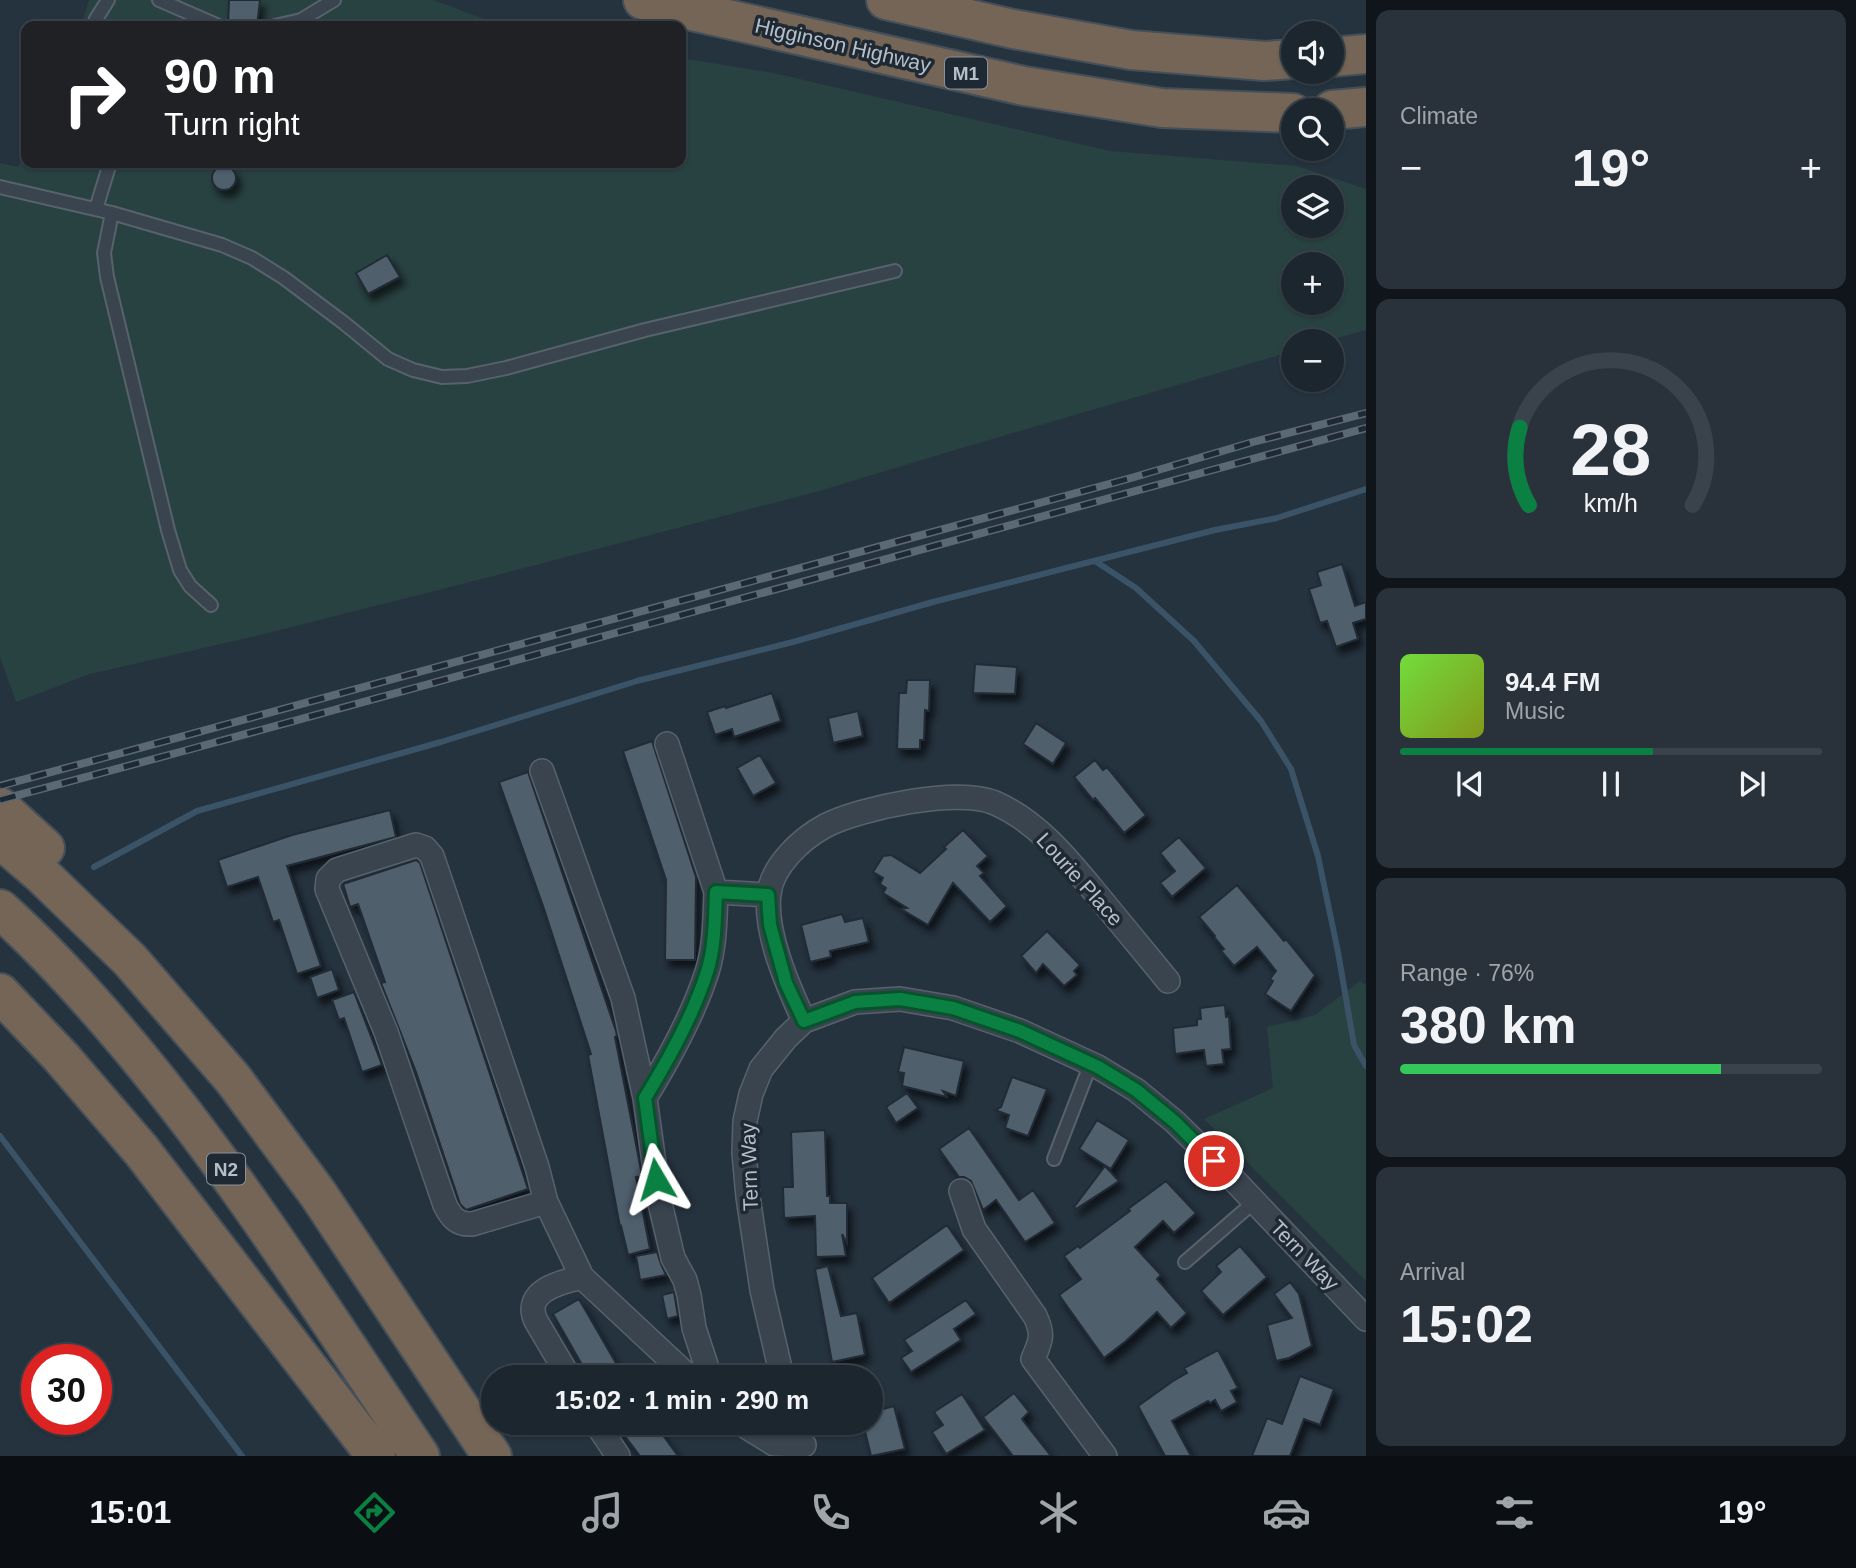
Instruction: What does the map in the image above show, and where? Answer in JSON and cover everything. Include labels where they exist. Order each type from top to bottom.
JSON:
[{"type":"highway","name":"Higginson Highway","points":[[643,0],[1024,86],[1162,108],[1281,113]]},
{"type":"highway","points":[[886,0],[1013,29],[1131,50],[1264,61],[1281,60]]},
{"type":"highway","points":[[1344,56],[1366,54]]},
{"type":"highway","points":[[1344,109],[1366,107]]},
{"type":"highway","points":[[0,807],[78,880],[130,960]]},
{"type":"highway","points":[[0,839],[41,874],[130,960],[233,1079],[318,1194],[492,1456]]},
{"type":"highway","name":"N2","points":[[0,909],[31,936],[87,995],[156,1077],[223,1164],[420,1456]]},
{"type":"highway","points":[[0,993],[61,1057],[141,1150],[376,1456]]},
{"type":"street","points":[[645,1098],[662,1071],[691,1013],[708,971],[716,892],[667,744]]},
{"type":"street","points":[[542,771],[623,998],[645,1098],[659,1199],[673,1258],[685,1280],[694,1328],[706,1365]]},
{"type":"street","name":"Lourie Place","points":[[768,895],[772,880],[784,861],[804,840],[825,826],[858,813],[911,802],[959,796],[993,802],[1018,815],[1068,860],[1168,981]]},
{"type":"street","points":[[547,1202],[472,1224],[459,1223],[450,1214],[386,1032],[327,889],[328,880],[337,870],[416,845],[425,848],[432,856],[547,1202],[582,1277],[676,1365]]},
{"type":"street","points":[[716,892],[768,895],[770,925],[786,983],[804,1021]]},
{"type":"street","name":"Tern Way","points":[[779,1365],[762,1290],[748,1197],[744,1153],[745,1121],[751,1094],[761,1069],[786,1038],[804,1021],[855,1002],[900,999],[953,1008],[1020,1031],[1091,1063],[1136,1090],[1175,1122],[1366,1319]]},
{"type":"street","points":[[961,1191],[974,1229],[1035,1316],[1041,1329],[1041,1339],[1033,1359],[1105,1456]]},
{"type":"street","points":[[562,1365],[534,1316],[533,1305],[543,1291],[555,1284],[582,1277]]},
{"type":"street","points":[[604,1435],[618,1456]]},
{"type":"street","points":[[759,1435],[774,1444],[806,1451]]},
{"type":"lane","points":[[95,21],[108,0]]},
{"type":"lane","points":[[159,0],[207,21]]},
{"type":"lane","points":[[298,21],[334,0]]},
{"type":"lane","points":[[96,209],[108,168]]},
{"type":"lane","points":[[0,187],[112,213],[222,245],[252,258],[304,293],[388,359],[413,370],[442,377],[467,376],[506,368],[645,330],[895,271]]},
{"type":"lane","points":[[112,213],[104,253],[107,277],[168,530],[180,570],[191,586],[211,605]]},
{"type":"lane","points":[[1054,1159],[1091,1063]]},
{"type":"lane","points":[[1185,1262],[1254,1202]]},
{"type":"green space","points":[[89,0],[434,0],[489,21],[83,21]]},
{"type":"green space","points":[[686,59],[774,73],[1110,151],[1297,166],[1324,175],[1281,175],[1281,238],[1344,238],[1344,182],[1366,189],[1366,330],[1344,336],[1344,329],[1281,329],[1281,355],[819,491],[260,635],[90,674],[16,702],[0,657],[0,163],[19,167],[21,151],[21,168],[686,168]]},
{"type":"green space","points":[[1360,981],[1366,985],[1366,1281],[1204,1119],[1273,1088],[1267,1027],[1315,1015]]},
{"type":"building","points":[[229,0],[260,0],[258,21],[228,21]]},
{"type":"building","points":[[219,168],[229,168],[235,174],[235,182],[228,189],[220,189],[213,182],[213,174]]},
{"type":"building","points":[[387,255],[400,277],[368,294],[356,273]]},
{"type":"building","points":[[1342,564],[1355,606],[1366,602],[1366,619],[1353,623],[1358,639],[1336,647],[1327,621],[1320,623],[1309,589],[1321,585],[1317,572]]},
{"type":"building","points":[[975,664],[1017,667],[1015,694],[973,693]]},
{"type":"building","points":[[907,680],[930,680],[929,711],[925,710],[924,740],[920,740],[920,749],[897,749],[899,693],[906,693]]},
{"type":"building","points":[[772,693],[781,721],[734,737],[732,729],[715,735],[707,712]]},
{"type":"building","points":[[858,711],[863,736],[833,743],[828,718]]},
{"type":"building","points":[[1036,723],[1066,743],[1053,764],[1023,744]]},
{"type":"building","points":[[652,741],[696,877],[695,960],[665,960],[666,880],[623,751]]},
{"type":"building","points":[[760,755],[776,783],[753,796],[737,768]]},
{"type":"building","points":[[1095,760],[1103,770],[1107,767],[1146,815],[1124,833],[1074,777]]},
{"type":"building","points":[[528,772],[616,1031],[642,1176],[636,1177],[650,1249],[628,1255],[620,1227],[588,1055],[591,1054],[499,782]]},
{"type":"building","points":[[390,810],[396,837],[287,866],[321,966],[297,974],[279,920],[273,922],[258,877],[227,887],[218,860],[292,835]]},
{"type":"building","points":[[963,830],[988,856],[977,866],[984,873],[980,876],[1007,906],[990,922],[953,883],[928,925],[901,909],[907,908],[883,893],[886,888],[880,884],[883,878],[873,872],[883,856],[891,855],[920,873]]},
{"type":"building","points":[[1179,837],[1206,868],[1172,897],[1160,883],[1175,871],[1160,853]]},
{"type":"building","points":[[416,860],[420,863],[528,1189],[466,1210],[460,1204],[416,1072],[381,983],[385,982],[358,904],[350,907],[343,884]]},
{"type":"building","points":[[1237,885],[1315,975],[1291,1011],[1265,994],[1276,971],[1257,947],[1234,966],[1199,917]]},
{"type":"building","points":[[842,914],[845,922],[863,918],[869,942],[830,951],[831,957],[810,962],[801,925]]},
{"type":"building","points":[[1047,931],[1080,965],[1074,971],[1077,975],[1064,986],[1043,964],[1036,973],[1021,956]]},
{"type":"building","points":[[332,969],[339,990],[317,998],[310,977]]},
{"type":"building","points":[[354,992],[382,1065],[362,1072],[344,1018],[339,1020],[332,1000]]},
{"type":"building","points":[[1225,1005],[1226,1017],[1229,1016],[1231,1049],[1222,1050],[1224,1064],[1206,1066],[1204,1050],[1175,1054],[1173,1028],[1197,1025],[1197,1019],[1201,1019],[1200,1008]]},
{"type":"building","points":[[904,1047],[964,1061],[956,1096],[943,1091],[947,1097],[902,1086],[904,1073],[898,1072]]},
{"type":"building","points":[[1012,1077],[1047,1089],[1028,1136],[1005,1128],[1009,1115],[995,1110],[1001,1107]]},
{"type":"building","points":[[907,1093],[918,1108],[896,1123],[886,1107]]},
{"type":"building","points":[[1097,1120],[1129,1140],[1111,1169],[1079,1149]]},
{"type":"building","points":[[969,1128],[1019,1200],[1033,1190],[1055,1223],[1025,1242],[996,1200],[983,1210],[971,1181],[959,1177],[939,1149]]},
{"type":"building","points":[[825,1130],[827,1196],[830,1196],[830,1203],[847,1203],[847,1243],[842,1234],[846,1256],[816,1257],[815,1216],[784,1218],[783,1187],[793,1187],[791,1132]]},
{"type":"building","points":[[1105,1166],[1119,1181],[1076,1209],[1074,1207]]},
{"type":"building","points":[[1166,1181],[1196,1213],[1174,1233],[1163,1221],[1135,1247],[1161,1275],[1157,1279],[1187,1313],[1171,1328],[1157,1312],[1104,1358],[1059,1295],[1081,1279],[1064,1256],[1078,1246],[1080,1248]]},
{"type":"building","points":[[947,1225],[964,1250],[889,1303],[872,1278]]},
{"type":"building","points":[[1240,1246],[1267,1277],[1223,1315],[1201,1291],[1221,1272],[1216,1266]]},
{"type":"building","points":[[657,1252],[666,1275],[640,1280],[636,1256]]},
{"type":"building","points":[[828,1266],[841,1316],[857,1313],[865,1355],[832,1362],[815,1269]]},
{"type":"building","points":[[1290,1282],[1299,1294],[1312,1346],[1289,1358],[1276,1361],[1267,1325],[1292,1318],[1274,1294]]},
{"type":"building","points":[[674,1292],[678,1316],[667,1319],[662,1295]]},
{"type":"building","points":[[579,1299],[617,1365],[582,1365],[553,1314]]},
{"type":"building","points":[[966,1300],[976,1314],[954,1329],[961,1340],[911,1372],[901,1358],[912,1351],[904,1340]]},
{"type":"building","points":[[1218,1350],[1238,1388],[1231,1391],[1237,1402],[1221,1411],[1215,1400],[1210,1403],[1208,1401],[1172,1421],[1191,1456],[1165,1456],[1138,1406],[1187,1373],[1184,1368]]},
{"type":"building","points":[[1300,1376],[1334,1389],[1320,1425],[1304,1419],[1290,1456],[1252,1456],[1267,1418],[1282,1424]]},
{"type":"building","points":[[1014,1393],[1029,1412],[1022,1419],[1051,1456],[1013,1456],[983,1417]]},
{"type":"building","points":[[962,1394],[985,1430],[946,1454],[932,1432],[943,1425],[934,1412]]},
{"type":"building","points":[[894,1406],[905,1449],[871,1456],[866,1435],[883,1435],[883,1409]]},
{"type":"building","points":[[624,1435],[663,1435],[678,1456],[640,1456]]},
{"type":"waterway","points":[[94,867],[197,811],[441,742],[637,681],[1215,530],[1277,518],[1366,489]]},
{"type":"waterway","points":[[1095,561],[1136,588],[1194,641],[1261,721],[1291,769],[1318,856],[1354,1045],[1366,1066]]},
{"type":"waterway","points":[[0,1136],[242,1456]]},
{"type":"railway","points":[[0,786],[1366,413]]},
{"type":"railway","points":[[0,800],[1366,428]]},
{"type":"route","points":[[656,1179],[645,1098],[662,1071],[691,1013],[708,971],[716,892],[768,895],[770,925],[786,983],[804,1021],[855,1002],[900,999],[953,1008],[1020,1031],[1098,1067],[1136,1090],[1175,1122],[1214,1161]]}]
